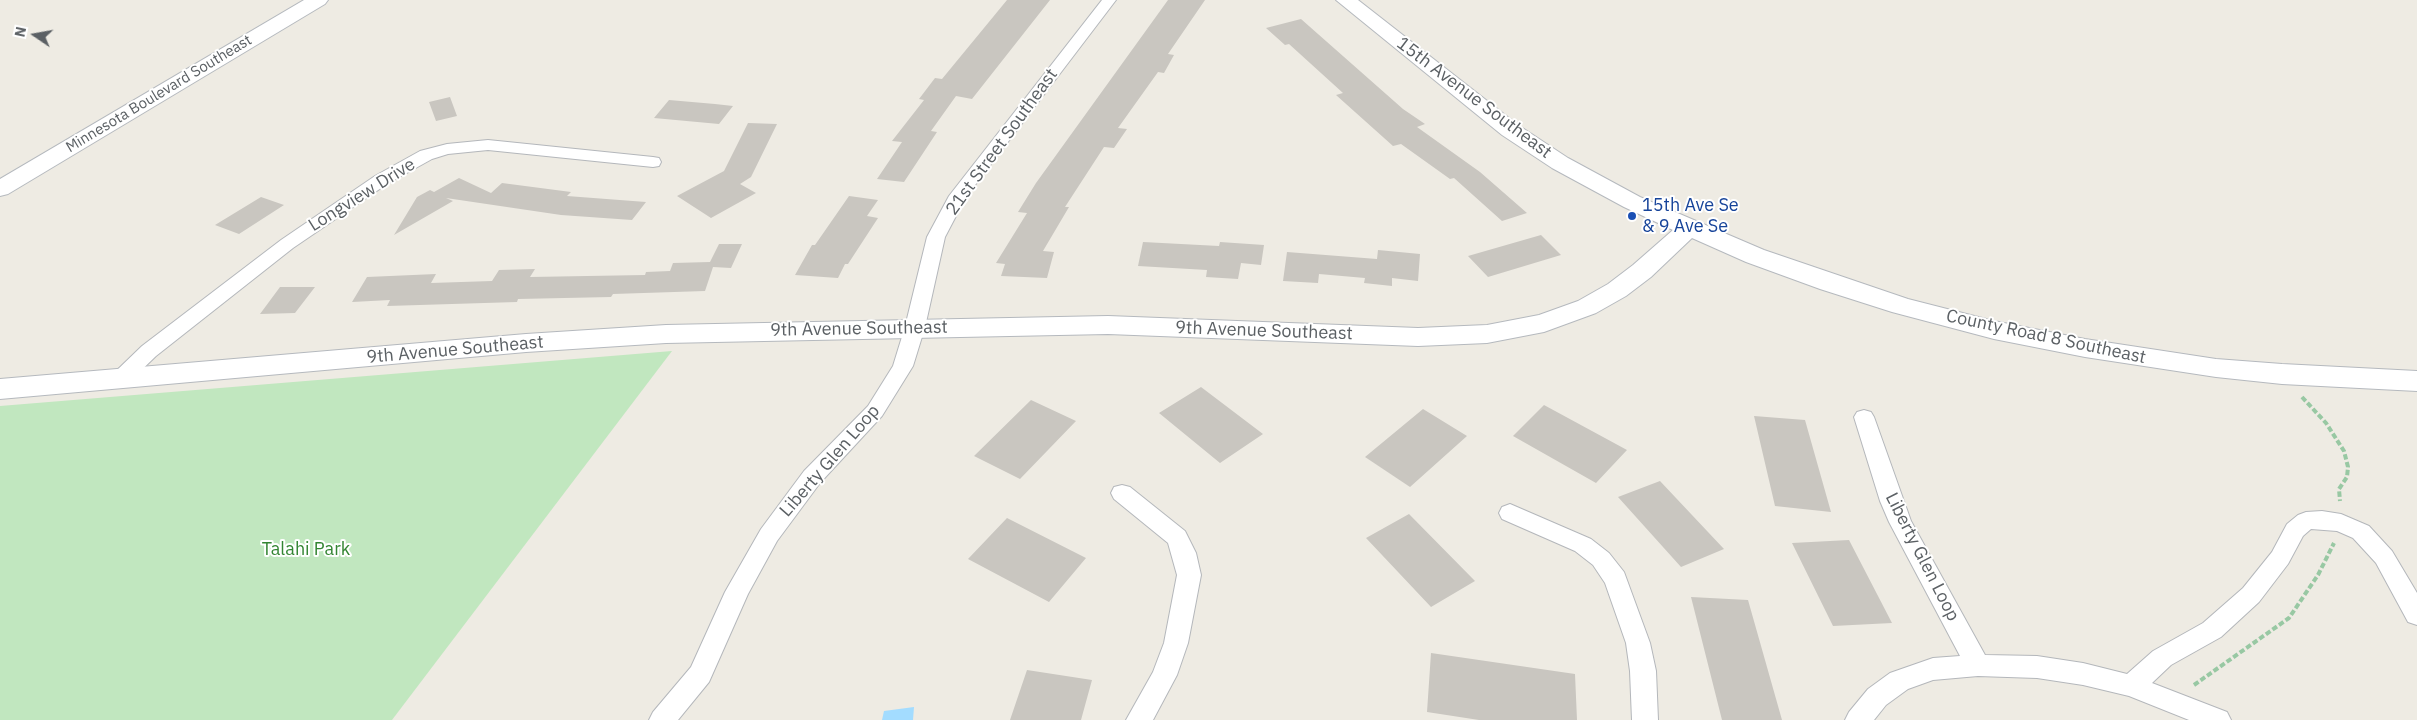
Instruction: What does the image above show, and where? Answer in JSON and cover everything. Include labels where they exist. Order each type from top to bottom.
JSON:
[{"type":"street","name":"Minnesota Boulevard Southeast","points":[[0,189],[318,0]]},
{"type":"street","name":"21st Street Southeast","points":[[914,328],[930,258],[946,216],[958,196],[1109,0]]},
{"type":"street","name":"15th Avenue Southeast","points":[[1346,0],[1510,130],[1594,183],[1689,228]]},
{"type":"street","name":"Longview Drive","points":[[121,378],[149,351],[287,244],[381,180],[426,155],[448,149],[488,145],[653,162]]},
{"type":"street","name":"9th Avenue Southeast","points":[[0,389],[526,343],[666,334],[914,328],[1108,326],[1418,337],[1487,334],[1544,323],[1587,307],[1617,290],[1642,271],[1689,228]]},
{"type":"street","name":"County Road 8 Southeast","points":[[1689,228],[1755,256],[1828,282],[1901,306],[1994,330],[2084,348],[2207,367],[2282,374],[2417,381]]},
{"type":"street","name":"Liberty Glen Loop","points":[[662,720],[700,674],[737,592],[769,535],[812,478],[874,411],[889,391],[903,366],[914,328]]},
{"type":"street","name":"Liberty Glen Loop","points":[[1864,417],[1891,501],[1900,522],[1978,665]]},
{"type":"street","points":[[1122,493],[1177,537],[1184,553],[1189,575],[1176,643],[1164,675],[1139,720]]},
{"type":"street","points":[[1510,513],[1583,545],[1601,559],[1616,579],[1638,643],[1644,680],[1646,720]]},
{"type":"street","points":[[2131,686],[2162,658],[2212,630],[2251,595],[2280,558],[2295,530],[2306,521],[2322,520],[2341,523],[2361,532],[2384,557],[2417,615]]},
{"type":"street","points":[[1858,720],[1877,697],[1899,681],[1934,669],[1978,665],[2046,669],[2083,674],[2131,686],[2218,720]]},
{"type":"green space","name":"Talahi Park","points":[[672,351],[392,720],[0,720],[0,406]]},
{"type":"water","points":[[914,707],[913,720],[882,720],[884,711]]},
{"type":"building","points":[[1007,0],[1050,0],[972,99],[956,96],[931,131],[937,132],[904,182],[877,179],[902,142],[892,141],[924,100],[919,99],[935,78],[942,79]]},
{"type":"building","points":[[1168,0],[1205,0],[1168,54],[1174,55],[1164,73],[1158,72],[1118,128],[1127,129],[1114,148],[1104,147],[1065,207],[1069,207],[1043,251],[1054,252],[1047,278],[1001,276],[1005,264],[996,263],[1027,213],[1018,212],[1036,183]]},
{"type":"building","points":[[1301,19],[1403,109],[1425,124],[1417,127],[1480,172],[1527,213],[1502,221],[1454,178],[1450,179],[1401,144],[1393,146],[1336,95],[1343,93],[1289,44],[1285,45],[1266,28]]},
{"type":"building","points":[[450,97],[457,116],[436,121],[429,102]]},
{"type":"building","points":[[669,100],[733,106],[719,124],[654,118]]},
{"type":"building","points":[[748,123],[777,124],[751,177],[740,184],[756,193],[711,218],[677,196],[724,171]]},
{"type":"building","points":[[459,178],[491,193],[502,183],[571,192],[567,196],[646,202],[632,220],[561,215],[446,198],[453,201],[394,235],[417,197],[430,190],[434,192]]},
{"type":"building","points":[[849,196],[878,200],[867,216],[878,218],[848,264],[845,264],[838,278],[795,275],[812,245],[815,245]]},
{"type":"building","points":[[261,197],[284,205],[239,234],[215,225]]},
{"type":"building","points":[[1541,235],[1561,255],[1488,277],[1468,256]]},
{"type":"building","points":[[1143,242],[1219,246],[1220,242],[1264,245],[1261,265],[1241,263],[1238,279],[1206,277],[1207,270],[1138,266]]},
{"type":"building","points":[[719,244],[742,244],[731,268],[713,267],[705,291],[613,294],[611,297],[518,299],[517,302],[387,306],[390,300],[352,302],[367,277],[436,274],[431,283],[492,281],[499,270],[535,269],[530,277],[645,275],[646,272],[670,271],[673,263],[710,262]]},
{"type":"building","points":[[1378,250],[1420,254],[1418,281],[1392,278],[1392,286],[1364,283],[1365,278],[1319,274],[1318,283],[1283,281],[1287,252],[1377,259]]},
{"type":"building","points":[[280,287],[315,287],[295,313],[260,314]]},
{"type":"building","points":[[1201,387],[1263,434],[1220,463],[1159,413]]},
{"type":"building","points":[[1031,400],[1076,421],[1020,479],[974,456]]},
{"type":"building","points":[[1544,405],[1627,450],[1596,483],[1513,436]]},
{"type":"building","points":[[1423,409],[1467,436],[1410,487],[1365,457]]},
{"type":"building","points":[[1754,416],[1805,420],[1831,512],[1775,506]]},
{"type":"building","points":[[1660,481],[1724,549],[1681,567],[1618,497]]},
{"type":"building","points":[[1409,514],[1475,581],[1431,607],[1366,538]]},
{"type":"building","points":[[1007,518],[1086,558],[1049,602],[968,559]]},
{"type":"building","points":[[1849,540],[1892,623],[1833,626],[1792,543]]},
{"type":"building","points":[[1691,597],[1748,600],[1782,720],[1722,720]]},
{"type":"building","points":[[1431,653],[1575,674],[1577,720],[1479,720],[1427,712]]},
{"type":"building","points":[[1027,670],[1092,680],[1081,720],[1010,720]]},
{"type":"place","name":"15th Ave Se & 9 Ave Se","points":[[1632,216]]}]
